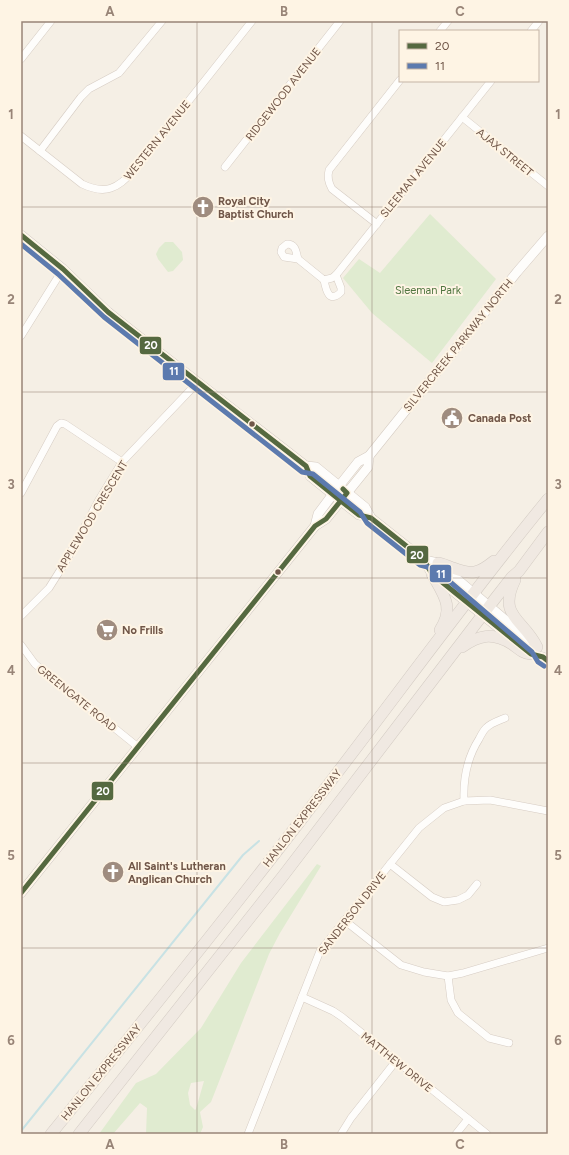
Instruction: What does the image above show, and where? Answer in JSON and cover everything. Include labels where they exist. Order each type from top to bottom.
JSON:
[{"type":"highway","name":"HANLON EXPRESSWAY","points":[[52,1134],[226,916],[429,654],[503,554],[548,499]]},
{"type":"highway","name":"HANLON EXPRESSWAY","points":[[79,1134],[283,876],[454,652],[548,532]]},
{"type":"highway","points":[[438,563],[470,574],[480,572],[503,554]]},
{"type":"highway","points":[[454,652],[472,640],[485,636],[493,637],[510,644],[523,653],[534,650],[533,638],[514,617],[509,607],[511,589],[519,570]]},
{"type":"highway","points":[[429,654],[432,642],[442,627],[447,615],[448,603],[432,574]]},
{"type":"main road","points":[[21,235],[63,269],[108,312],[306,466],[310,476],[359,515],[371,518],[424,560],[432,574],[470,598],[546,659]]},
{"type":"main road","name":"SILVERCREEK PARKWAY NORTH","points":[[315,526],[318,514],[358,462],[370,456],[517,272],[548,236]]},
{"type":"main road","name":"SILVERCREEK PARKWAY NORTH","points":[[21,893],[315,526],[326,519],[341,501],[368,467],[370,456]]},
{"type":"main road","points":[[306,466],[316,467],[366,507],[371,518]]},
{"type":"main road","points":[[424,560],[438,563],[470,598]]},
{"type":"street","points":[[21,59],[51,21]]},
{"type":"street","points":[[40,151],[81,96],[89,89],[119,73],[161,21]]},
{"type":"street","name":"WESTERN AVENUE","points":[[21,136],[82,184],[90,188],[103,190],[117,186],[134,170],[252,21]]},
{"type":"street","name":"RIDGEWOOD AVENUE","points":[[225,167],[340,21]]},
{"type":"street","points":[[441,30],[448,21]]},
{"type":"street","points":[[532,30],[539,21]]},
{"type":"street","points":[[377,224],[332,189],[327,176],[329,170],[399,81]]},
{"type":"street","name":"SLEEMAN AVENUE","points":[[324,280],[332,278],[336,275],[490,82]]},
{"type":"street","name":"AJAX STREET","points":[[462,117],[548,186]]},
{"type":"street","points":[[298,259],[324,280],[326,291],[331,296],[335,296],[341,292],[336,275]]},
{"type":"street","points":[[21,336],[63,269]]},
{"type":"street","name":"APPLEWOOD CRESCENT","points":[[21,616],[49,588],[122,462],[198,382]]},
{"type":"street","points":[[21,493],[57,426],[61,423],[66,424],[122,462]]},
{"type":"street","name":"GREENGATE ROAD","points":[[21,645],[35,664],[138,747]]},
{"type":"street","points":[[464,801],[466,766],[474,746],[484,729],[505,718]]},
{"type":"street","name":"SANDERSON DRIVE","points":[[248,1134],[320,951],[419,828],[444,808],[464,801],[490,800],[548,811]]},
{"type":"street","points":[[390,864],[432,897],[444,902],[458,900],[468,895],[477,884]]},
{"type":"street","points":[[344,920],[401,965],[424,972],[448,976],[548,948]]},
{"type":"street","points":[[448,976],[451,1000],[458,1012],[489,1038],[509,1042]]},
{"type":"street","name":"MATTHEW DRIVE","points":[[302,997],[333,1011],[342,1017],[488,1134]]},
{"type":"street","points":[[341,1134],[351,1118],[396,1061]]},
{"type":"street","points":[[456,1134],[468,1119]]},
{"type":"green space","name":"Sleeman Park","points":[[430,214],[496,279],[432,363],[372,313],[343,278],[359,259],[380,273]]},
{"type":"green space","points":[[165,242],[173,242],[182,252],[183,260],[173,271],[168,272],[156,254]]},
{"type":"green space","points":[[317,864],[321,866],[280,933],[269,954],[211,1102],[200,1112],[203,1127],[200,1134],[146,1134],[147,1108],[140,1103],[113,1134],[99,1134],[136,1083],[156,1074],[201,1028],[241,963]],"holes":[[[204,1081],[195,1110],[190,1105],[188,1093],[191,1083]]]},
{"type":"waterway","points":[[21,1131],[243,855],[259,841]]},
{"type":"transit line","name":"20","points":[[21,235],[63,269],[108,312],[306,466],[310,476],[359,515],[371,518],[424,560],[432,574],[531,654],[543,657],[548,661]]},
{"type":"transit line","name":"11","points":[[21,244],[58,274],[104,317],[302,472],[313,474],[360,512],[367,523],[420,565],[435,569],[532,652],[538,662],[544,666]]},
{"type":"transit line","name":"20","points":[[21,893],[315,526],[326,519],[347,493],[343,489]]},
{"type":"place","name":"Royal City Baptist Church","points":[[203,207]]},
{"type":"place","name":"Canada Post","points":[[452,418]]},
{"type":"place","name":"No Frills","points":[[107,630]]},
{"type":"place","name":"All Saint's Lutheran Anglican Church","points":[[113,872]]}]
